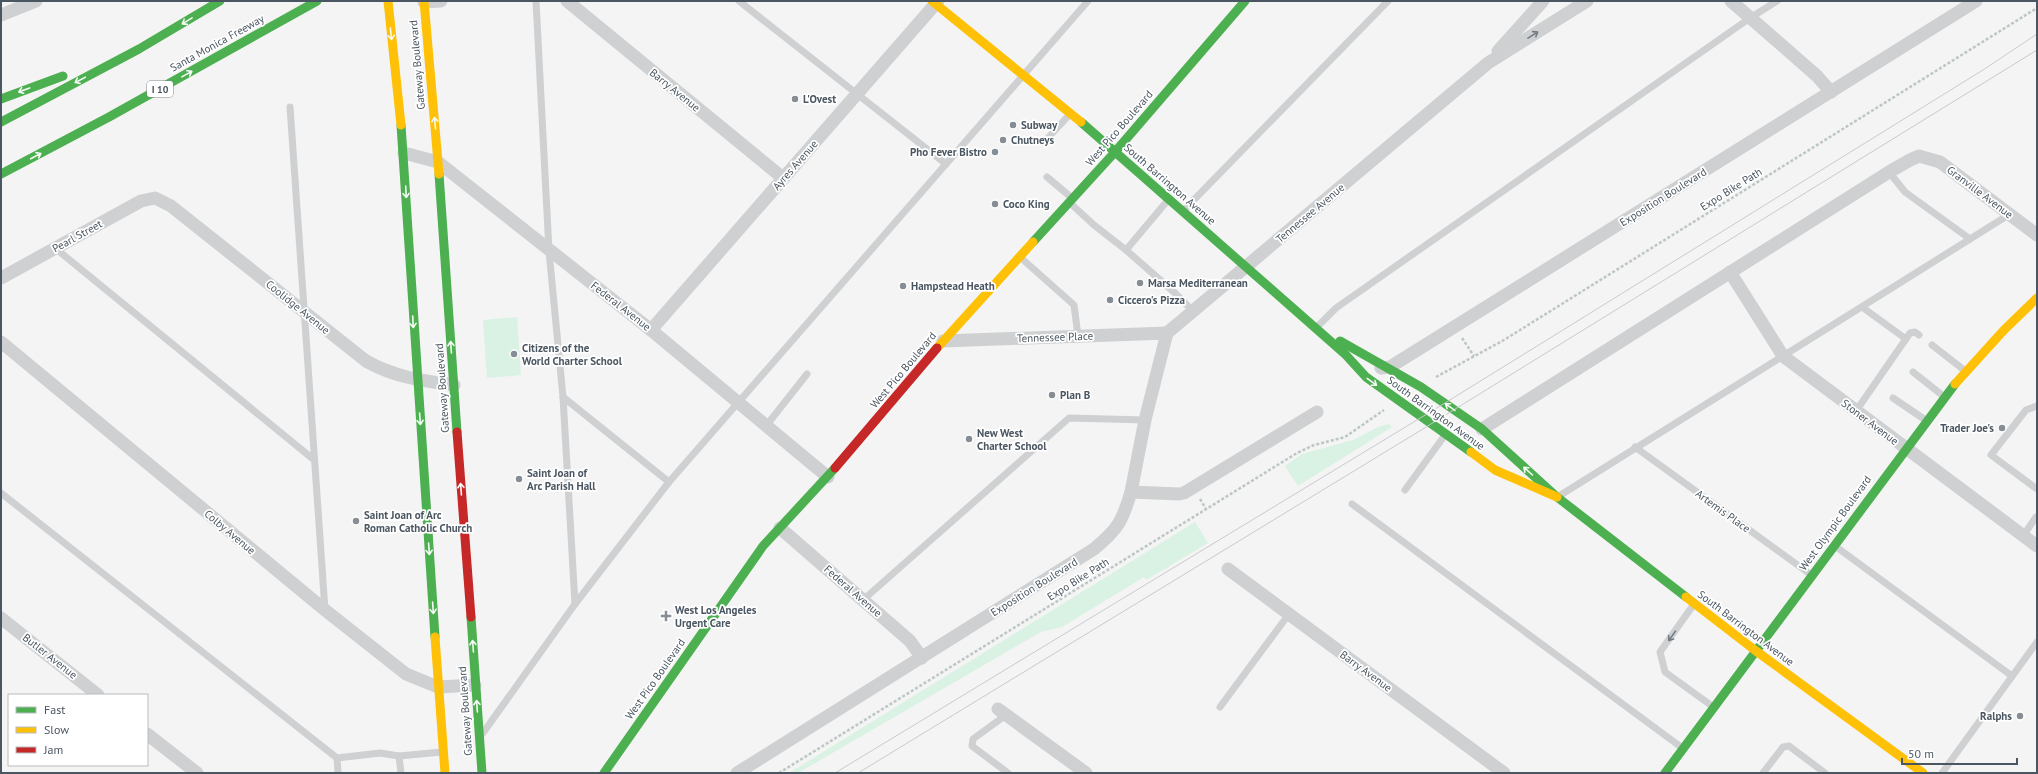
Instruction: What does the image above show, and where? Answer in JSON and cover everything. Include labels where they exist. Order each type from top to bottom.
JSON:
[{"type":"main road","points":[[1,122],[140,49],[220,1]]},
{"type":"main road","name":"Santa Monica Freeway","points":[[1,174],[109,117],[317,1]]},
{"type":"main road","name":"Gateway Boulevard","points":[[388,1],[404,153],[417,380],[445,773]]},
{"type":"main road","name":"West Pico Boulevard","points":[[605,772],[719,606],[763,546],[828,477],[943,341],[1115,152],[1245,1]]},
{"type":"main road","name":"Gateway Boulevard","points":[[424,2],[438,162],[482,773]]},
{"type":"main road","name":"South Barrington Avenue","points":[[935,2],[1071,113],[1316,328],[1345,354],[1366,377],[1495,470],[1557,498]]},
{"type":"main road","points":[[1,99],[140,49]]},
{"type":"main road","name":"West Olympic Boulevard","points":[[1666,773],[1944,396],[1966,371],[2037,298]]},
{"type":"main road","name":"South Barrington Avenue","points":[[1316,328],[1390,367],[1482,429],[1557,498],[1756,651],[1923,773]]},
{"type":"main road","points":[[1482,429],[1483,447],[1495,470]]},
{"type":"street","points":[[1,15],[36,1]]},
{"type":"street","points":[[424,2],[441,1]]},
{"type":"street","name":"Barry Avenue","points":[[567,1],[784,178]]},
{"type":"street","points":[[1488,63],[1543,1]]},
{"type":"street","name":"Tennessee Avenue","points":[[1167,333],[1488,63],[1586,1]]},
{"type":"street","points":[[1731,1],[1817,76],[1831,92]]},
{"type":"street","name":"Exposition Boulevard","points":[[1390,367],[1976,1]]},
{"type":"street","name":"Ayres Avenue","points":[[651,330],[857,94],[935,2]]},
{"type":"street","name":"Federal Avenue","points":[[404,153],[438,162],[651,330],[828,477]]},
{"type":"street","name":"Granville Avenue","points":[[1889,172],[1919,156],[1940,162],[2037,235]]},
{"type":"street","points":[[1482,429],[1889,172]]},
{"type":"street","name":"Coolidge Avenue","points":[[155,198],[171,206],[366,361],[389,373],[417,380],[454,385]]},
{"type":"street","name":"Pearl Street","points":[[1,278],[141,201],[155,198]]},
{"type":"street","name":"Stoner Avenue","points":[[1730,272],[1783,356],[2037,546]]},
{"type":"street","points":[[1167,333],[1145,420],[1131,492],[1184,493],[1317,412]]},
{"type":"street","name":"Tennessee Place","points":[[943,341],[1167,333]]},
{"type":"street","name":"Colby Avenue","points":[[1,342],[325,610],[406,674],[438,687],[475,685]]},
{"type":"street","points":[[1345,354],[1376,368],[1390,367]]},
{"type":"street","name":"Exposition Boulevard","points":[[737,773],[1094,549],[1114,532],[1124,514],[1131,492]]},
{"type":"street","name":"Federal Avenue","points":[[780,528],[910,641],[922,658]]},
{"type":"street","name":"Barry Avenue","points":[[1228,569],[1504,773]]},
{"type":"street","name":"Butler Avenue","points":[[1,618],[97,694]]},
{"type":"street","points":[[1002,712],[1086,773]]},
{"type":"street","points":[[148,735],[197,773]]},
{"type":"lane","points":[[536,1],[550,251],[563,397],[575,604]]},
{"type":"lane","points":[[739,1],[946,164]]},
{"type":"lane","points":[[479,738],[575,604],[669,482],[1088,1]]},
{"type":"lane","points":[[1182,211],[1388,1]]},
{"type":"lane","points":[[1316,328],[1336,308],[1750,18],[1777,1]]},
{"type":"lane","points":[[290,107],[313,459],[325,610]]},
{"type":"lane","points":[[1047,139],[1071,113]]},
{"type":"lane","points":[[1889,172],[1905,192],[1970,240]]},
{"type":"lane","points":[[1047,177],[1094,225],[1126,250],[1193,311]]},
{"type":"lane","points":[[1126,250],[1169,200]]},
{"type":"lane","points":[[1557,498],[1635,447],[2010,214]]},
{"type":"lane","points":[[56,248],[313,459]]},
{"type":"lane","points":[[1019,257],[1074,305],[1078,336]]},
{"type":"lane","points":[[1862,307],[1906,339]]},
{"type":"lane","points":[[1856,411],[1877,387],[1893,357],[1910,333],[1915,332],[1919,335]]},
{"type":"lane","points":[[1932,345],[1966,371]]},
{"type":"lane","points":[[1893,357],[1900,362]]},
{"type":"lane","points":[[1913,372],[1944,396]]},
{"type":"lane","points":[[766,426],[807,374]]},
{"type":"lane","points":[[563,397],[669,482]]},
{"type":"lane","points":[[1893,398],[1926,420]]},
{"type":"lane","points":[[2037,406],[2026,410],[1991,455],[2037,489]]},
{"type":"lane","points":[[862,600],[1068,418],[1145,420]]},
{"type":"lane","points":[[1405,490],[1445,435]]},
{"type":"lane","name":"Artemis Place","points":[[1635,447],[1811,576]]},
{"type":"lane","points":[[1,493],[337,758],[380,753],[399,756],[443,752]]},
{"type":"lane","points":[[1352,504],[1683,748]]},
{"type":"lane","points":[[2023,536],[2036,517]]},
{"type":"lane","points":[[1834,545],[2012,676]]},
{"type":"lane","points":[[1695,604],[1660,652],[1665,672],[1714,707]]},
{"type":"lane","points":[[1220,708],[1289,614]]},
{"type":"lane","points":[[1942,773],[2037,642]]},
{"type":"lane","points":[[1002,712],[974,739],[972,746],[1008,773]]},
{"type":"lane","points":[[1763,773],[1782,747],[1789,746],[1825,773]]},
{"type":"lane","points":[[399,756],[401,773]]},
{"type":"lane","points":[[337,758],[338,773]]},
{"type":"path","name":"Expo Bike Path","points":[[1432,380],[1504,340],[2037,8]]},
{"type":"path","points":[[1454,327],[1474,356]]},
{"type":"path","name":"Expo Bike Path","points":[[779,773],[1297,453],[1314,445],[1345,437],[1388,407]]},
{"type":"green space","points":[[517,317],[521,375],[487,378],[483,320]]},
{"type":"green space","points":[[1389,424],[1392,427],[1298,486],[1285,466],[1302,454],[1353,440],[1378,427]]},
{"type":"green space","points":[[1195,522],[1208,543],[1146,580],[1144,577],[1062,627],[1041,632],[798,773],[789,773]]},
{"type":"tram line","points":[[835,773],[1445,403],[1983,70],[2037,34]]},
{"type":"tram line","points":[[858,773],[1418,432],[2037,50]]},
{"type":"traffic: fast","points":[[1,122],[139,49],[220,1]]},
{"type":"traffic: fast","points":[[1,174],[109,117],[317,1]]},
{"type":"traffic: fast","points":[[1033,242],[1115,152],[1245,1]]},
{"type":"traffic: fast","points":[[1,99],[63,76]]},
{"type":"traffic: fast","points":[[1081,122],[1345,354],[1366,377],[1471,452]]},
{"type":"traffic: fast","points":[[401,125],[435,637]]},
{"type":"traffic: fast","points":[[439,174],[457,432]]},
{"type":"traffic: fast","points":[[1340,341],[1421,387],[1482,429],[1557,497],[1686,597]]},
{"type":"traffic: fast","points":[[1665,773],[1955,384]]},
{"type":"traffic: fast","points":[[604,773],[763,546],[835,468]]},
{"type":"traffic: fast","points":[[471,617],[482,773]]},
{"type":"traffic: slow","points":[[388,1],[401,125]]},
{"type":"traffic: slow","points":[[424,1],[439,174]]},
{"type":"traffic: slow","points":[[932,1],[1081,122]]},
{"type":"traffic: slow","points":[[937,348],[1033,242]]},
{"type":"traffic: slow","points":[[1955,384],[2004,330],[2037,298]]},
{"type":"traffic: slow","points":[[1471,452],[1495,470],[1557,497]]},
{"type":"traffic: slow","points":[[1686,597],[1756,651],[1923,773]]},
{"type":"traffic: slow","points":[[435,637],[445,773]]},
{"type":"traffic: jam","points":[[835,468],[937,348]]},
{"type":"traffic: jam","points":[[457,432],[471,617]]},
{"type":"place","name":"L'Ovest","points":[[795,99]]},
{"type":"place","name":"Subway","points":[[1013,125]]},
{"type":"place","name":"Chutneys","points":[[1003,140]]},
{"type":"place","name":"Pho Fever Bistro","points":[[995,152]]},
{"type":"place","name":"Coco King","points":[[995,204]]},
{"type":"place","name":"Marsa Mediterranean","points":[[1140,283]]},
{"type":"place","name":"Hampstead Heath","points":[[903,286]]},
{"type":"place","name":"Ciccero's Pizza","points":[[1110,300]]},
{"type":"place","name":"Citizens of the World Charter School","points":[[514,354]]},
{"type":"place","name":"Plan B","points":[[1052,395]]},
{"type":"place","name":"Trader Joe's","points":[[2002,428]]},
{"type":"place","name":"New West Charter School","points":[[969,439]]},
{"type":"place","name":"Saint Joan of Arc Parish Hall","points":[[519,479]]},
{"type":"place","name":"Saint Joan of Arc Roman Catholic Church","points":[[356,521]]},
{"type":"place","name":"West Los Angeles Urgent Care","points":[[666,616]]},
{"type":"place","name":"Ralphs","points":[[2020,716]]}]
